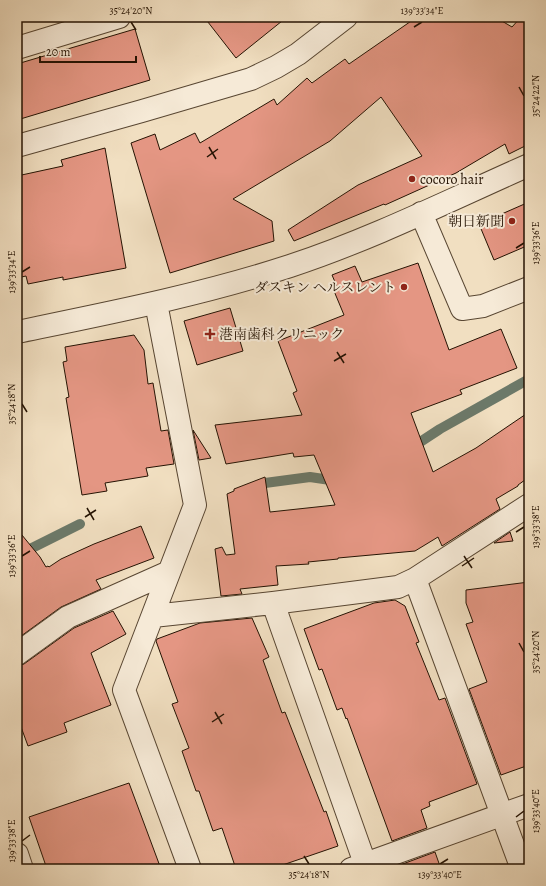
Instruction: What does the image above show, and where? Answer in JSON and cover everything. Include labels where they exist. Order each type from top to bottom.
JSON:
[{"type":"street","points":[[17,48],[120,17]]},
{"type":"street","points":[[17,146],[135,113],[251,78],[276,67],[298,54],[346,17]]},
{"type":"street","points":[[17,332],[156,303],[239,282],[291,265],[363,238],[529,165]]},
{"type":"street","points":[[421,213],[462,309],[483,306],[529,288]]},
{"type":"street","points":[[156,303],[195,505],[124,690],[190,869]]},
{"type":"street","points":[[153,616],[398,587],[415,579],[529,505]]},
{"type":"street","points":[[17,654],[68,617],[169,572]]},
{"type":"street","points":[[415,579],[522,869]]},
{"type":"street","points":[[273,603],[361,867],[529,804]]},
{"type":"street","points":[[17,854],[22,869]]},
{"type":"building","points":[[204,17],[287,17],[236,58]]},
{"type":"building","points":[[417,17],[495,17],[512,27],[521,17],[529,17],[529,144],[509,154],[505,144],[456,173],[385,205],[384,204],[294,241],[288,230],[358,185],[422,156],[381,97],[330,141],[233,199],[272,221],[274,241],[170,273],[131,143],[155,134],[160,150],[195,133],[200,143],[274,99],[277,105],[307,78],[312,83],[345,59],[349,64]]},
{"type":"building","points":[[135,29],[150,80],[17,120],[17,64]]},
{"type":"building","points":[[105,148],[126,268],[63,280],[63,277],[28,284],[26,276],[17,278],[17,176],[63,166],[61,160]]},
{"type":"building","points":[[529,202],[529,245],[494,260],[479,224]]},
{"type":"building","points":[[418,263],[449,350],[501,329],[517,368],[460,390],[462,394],[411,413],[433,472],[476,448],[529,412],[529,477],[518,486],[496,499],[500,509],[442,546],[438,537],[415,551],[338,558],[308,562],[309,564],[276,566],[278,585],[240,589],[242,594],[221,596],[215,549],[222,547],[226,555],[235,554],[227,494],[234,491],[234,489],[265,477],[270,512],[335,505],[314,455],[294,457],[293,453],[226,464],[215,425],[302,415],[293,393],[297,391],[278,341],[344,315],[334,291],[338,289],[332,275],[355,266],[362,282]]},
{"type":"building","points":[[230,308],[243,351],[197,365],[184,321]]},
{"type":"building","points":[[134,335],[144,350],[148,384],[153,383],[161,431],[168,430],[174,464],[146,468],[148,476],[105,483],[107,491],[82,495],[66,398],[69,397],[63,362],[67,361],[65,347]]},
{"type":"building","points":[[193,430],[211,458],[199,460]]},
{"type":"building","points":[[141,526],[154,558],[96,580],[101,589],[61,607],[17,639],[17,529],[40,557],[46,567],[49,567],[61,559],[94,544]]},
{"type":"building","points":[[510,532],[513,541],[494,543]]},
{"type":"building","points":[[529,582],[529,765],[501,775],[469,689],[487,682],[466,624],[473,622],[466,603],[466,590]]},
{"type":"building","points":[[395,600],[405,606],[419,642],[416,643],[439,700],[445,698],[477,784],[429,802],[430,806],[421,810],[427,828],[392,841],[347,718],[346,719],[342,708],[337,710],[322,669],[319,670],[304,629],[374,603]]},
{"type":"building","points":[[113,611],[126,634],[91,653],[111,705],[64,723],[67,732],[28,746],[17,716],[17,666],[24,664],[74,628]]},
{"type":"building","points":[[252,618],[269,657],[263,660],[282,713],[285,712],[324,812],[326,811],[338,846],[271,869],[236,869],[222,828],[213,831],[199,791],[196,791],[182,751],[189,748],[172,704],[178,702],[156,641],[157,639],[200,623]]},
{"type":"building","points":[[129,783],[161,869],[47,869],[29,817]]},
{"type":"building","points":[[435,852],[441,869],[402,869],[400,865]]},
{"type":"waterway","points":[[411,448],[440,429],[529,379]]},
{"type":"waterway","points":[[265,483],[310,477],[337,481]]},
{"type":"waterway","points":[[17,557],[80,524]]},
{"type":"place","name":"cocoro hair","points":[[412,179]]},
{"type":"place","name":"朝日新聞","points":[[512,221]]},
{"type":"place","name":"ダスキン ヘルスレント","points":[[404,287]]},
{"type":"place","name":"港南歯科クリニック","points":[[210,334]]}]
